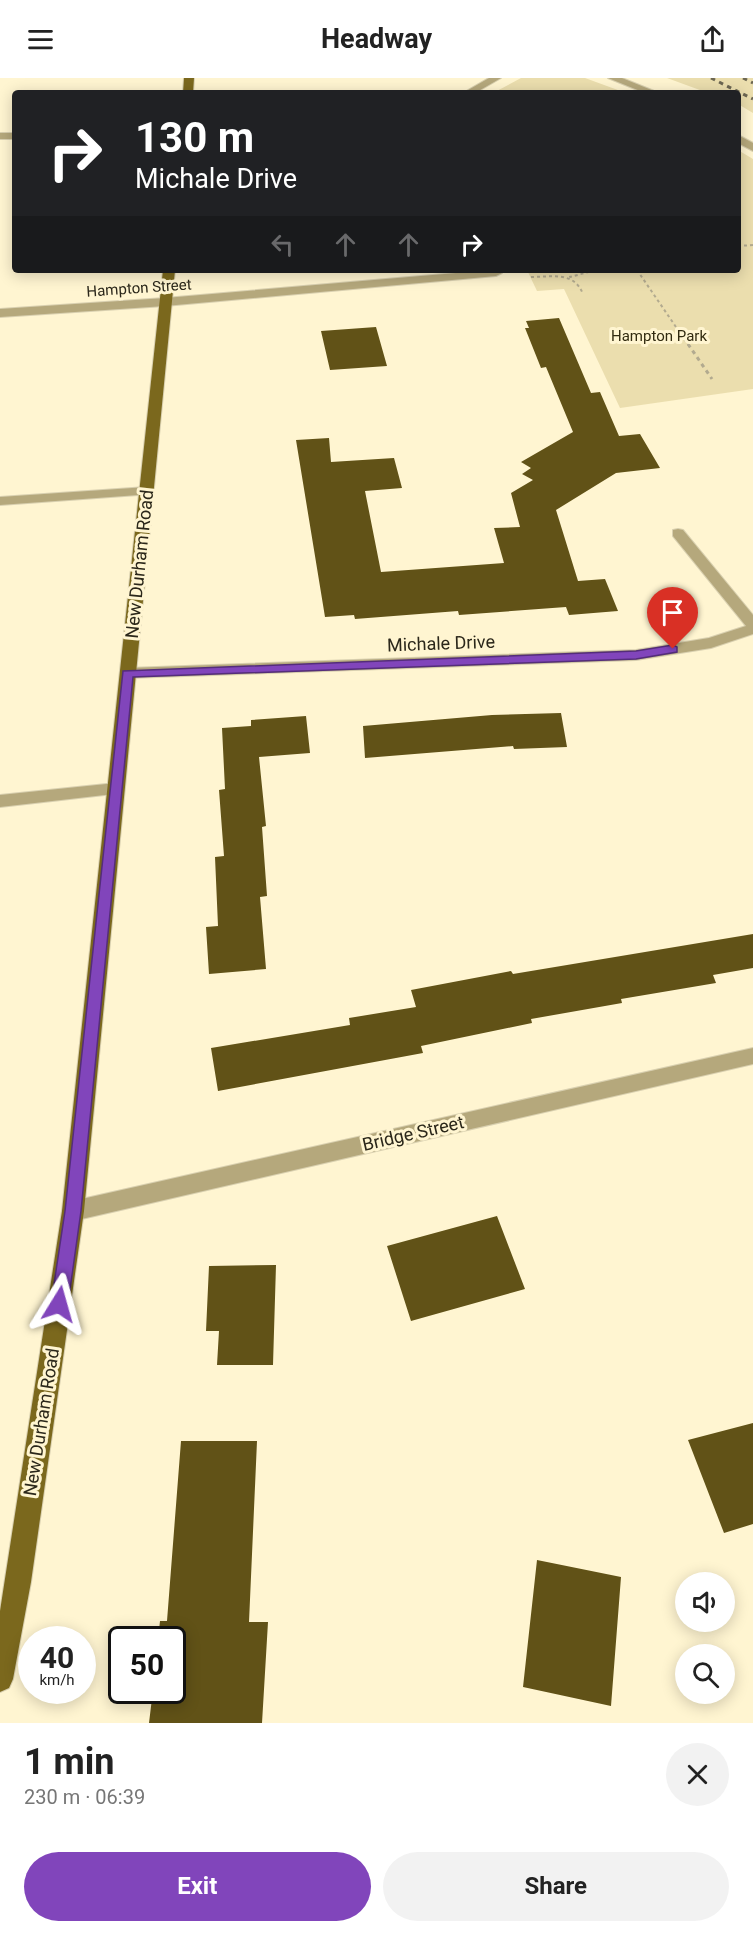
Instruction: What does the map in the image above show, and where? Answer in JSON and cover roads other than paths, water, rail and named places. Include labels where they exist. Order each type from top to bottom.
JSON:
[{"type":"main road","name":"New Durham Road","points":[[0,1679],[18,1582],[73,1211],[169,273]]},
{"type":"street","points":[[474,90],[496,78]]},
{"type":"street","points":[[613,78],[646,90]]},
{"type":"street","name":"Hampton Street","points":[[0,313],[165,302],[496,273]]},
{"type":"street","points":[[0,501],[147,491]]},
{"type":"street","points":[[678,533],[753,627]]},
{"type":"street","name":"Michale Drive","points":[[128,673],[636,655],[711,643],[753,627]]},
{"type":"street","points":[[0,801],[116,789]]},
{"type":"street","name":"Bridge Street","points":[[73,1211],[753,1056]]},
{"type":"railway","points":[[711,78],[735,90]]},
{"type":"railway","points":[[743,78],[753,83]]},
{"type":"railway","points":[[741,93],[753,99]]},
{"type":"park label","name":"Hampton Park","points":[[659,336]]}]
